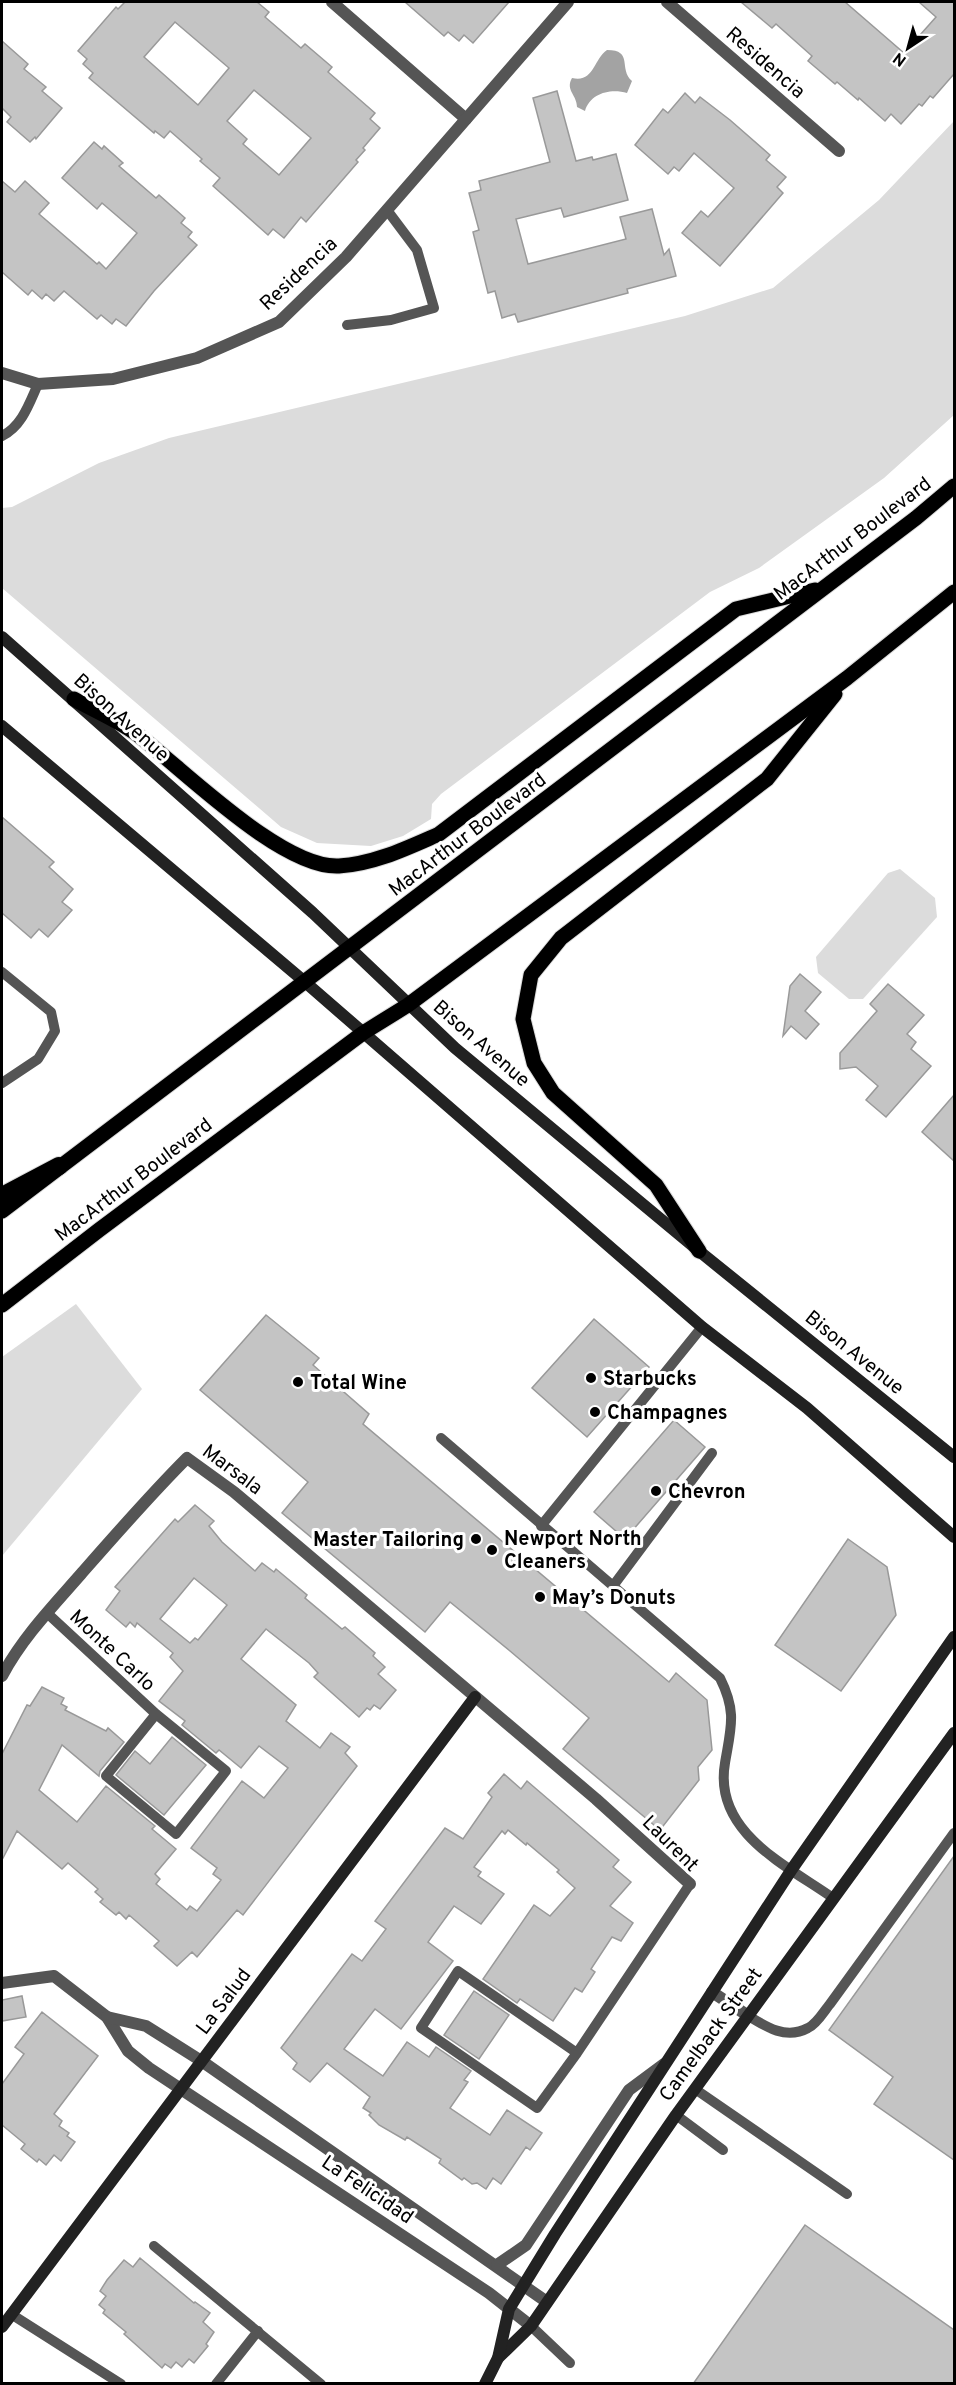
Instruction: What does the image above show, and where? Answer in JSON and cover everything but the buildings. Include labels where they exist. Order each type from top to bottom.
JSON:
[{"type":"highway","points":[[2,1196],[58,1166]]},
{"type":"main road","name":"MacArthur Boulevard","points":[[2,1211],[58,1166],[351,948],[916,518],[954,486]]},
{"type":"main road","points":[[74,699],[135,734],[252,828],[290,853],[312,862],[338,866],[386,857],[439,834],[736,609],[821,589]]},
{"type":"main road","name":"MacArthur Boulevard","points":[[2,1305],[363,1034],[408,1005],[847,678],[954,592]]},
{"type":"main road","name":"Bison Avenue","points":[[4,640],[74,699],[351,948],[455,1048],[699,1251],[954,1457]]},
{"type":"main road","points":[[699,1251],[656,1185],[553,1093],[534,1062],[523,1019],[531,975],[561,938],[767,779],[847,678]]},
{"type":"main road","points":[[2,726],[304,982],[702,1327],[807,1408],[954,1537]]},
{"type":"main road","name":"Camelback Street","points":[[485,2384],[498,2358],[509,2309],[524,2285],[664,2064],[792,1869],[954,1637]]},
{"type":"main road","name":"La Salud","points":[[2,2327],[475,1697]]},
{"type":"main road","name":"Camelback Street","points":[[498,2358],[531,2326],[747,2015],[954,1733]]},
{"type":"street","points":[[332,2],[466,119]]},
{"type":"street","name":"Residencia","points":[[2,373],[38,384],[113,379],[197,358],[279,322],[346,257],[568,2]]},
{"type":"street","name":"Residencia","points":[[667,2],[839,151]]},
{"type":"street","name":"Marsala","points":[[2,1677],[12,1657],[47,1613],[152,1493],[187,1458],[234,1492],[475,1697]]},
{"type":"street","name":"Laurent","points":[[475,1697],[596,1799],[690,1884]]},
{"type":"street","points":[[2,1983],[54,1976],[107,2017],[128,2051],[181,2090]]},
{"type":"street","points":[[712,1992],[747,2015]]},
{"type":"street","points":[[107,2017],[146,2026],[203,2062]]},
{"type":"street","name":"La Felicidad","points":[[203,2062],[548,2302]]},
{"type":"street","name":"Camelback Street","points":[[497,2265],[526,2245],[629,2090],[664,2064]]},
{"type":"street","name":"La Felicidad","points":[[181,2090],[489,2293],[531,2326]]},
{"type":"lane","points":[[347,325],[391,320],[434,308],[417,250],[387,210]]},
{"type":"lane","points":[[2,436],[11,431],[26,413],[38,384]]},
{"type":"lane","points":[[2,972],[51,1012],[55,1032],[38,1059],[2,1083]]},
{"type":"lane","points":[[541,1526],[702,1327]]},
{"type":"lane","points":[[441,1438],[720,1678],[733,1713],[724,1768],[725,1795],[729,1808],[740,1827],[756,1844],[833,1898]]},
{"type":"lane","points":[[613,1586],[712,1453]]},
{"type":"lane","name":"Monte Carlo","points":[[47,1613],[156,1714],[226,1771],[176,1834],[106,1776],[156,1714]]},
{"type":"lane","points":[[747,2015],[772,2031],[792,2033],[810,2028],[830,2004],[954,1833]]},
{"type":"lane","name":"Laurent","points":[[578,2053],[458,1971],[420,2028],[537,2108],[578,2053],[690,1884]]},
{"type":"lane","points":[[695,2089],[847,2194]]},
{"type":"lane","points":[[676,2115],[723,2150]]},
{"type":"lane","points":[[154,2246],[321,2384]]},
{"type":"lane","points":[[11,2314],[121,2384]]},
{"type":"lane","points":[[531,2326],[570,2363]]},
{"type":"lane","points":[[216,2384],[258,2331]]},
{"type":"shaded area","points":[[607,50],[620,53],[632,81],[627,93],[614,91],[602,93],[591,100],[585,111],[577,107],[570,82],[572,78],[579,79],[589,74]]},
{"type":"shaded area","points":[[954,121],[954,415],[884,478],[759,568],[710,592],[441,794],[432,804],[431,819],[403,836],[371,846],[317,843],[281,827],[2,588],[2,508],[12,507],[99,463],[169,438],[685,316],[773,288],[879,200]]},
{"type":"shaded area","points":[[900,869],[935,898],[937,917],[863,999],[849,999],[818,973],[816,957],[888,873]]},
{"type":"shaded area","points":[[76,1304],[142,1389],[2,1556],[2,1357]]},
{"type":"place","name":"Starbucks","points":[[591,1378]]},
{"type":"place","name":"Total Wine","points":[[298,1382]]},
{"type":"place","name":"Champagnes","points":[[595,1412]]},
{"type":"place","name":"Chevron","points":[[656,1491]]},
{"type":"place","name":"Master Tailoring","points":[[476,1539]]},
{"type":"place","name":"Newport North Cleaners","points":[[492,1550]]},
{"type":"place","name":"May’s Donuts","points":[[540,1597]]}]
